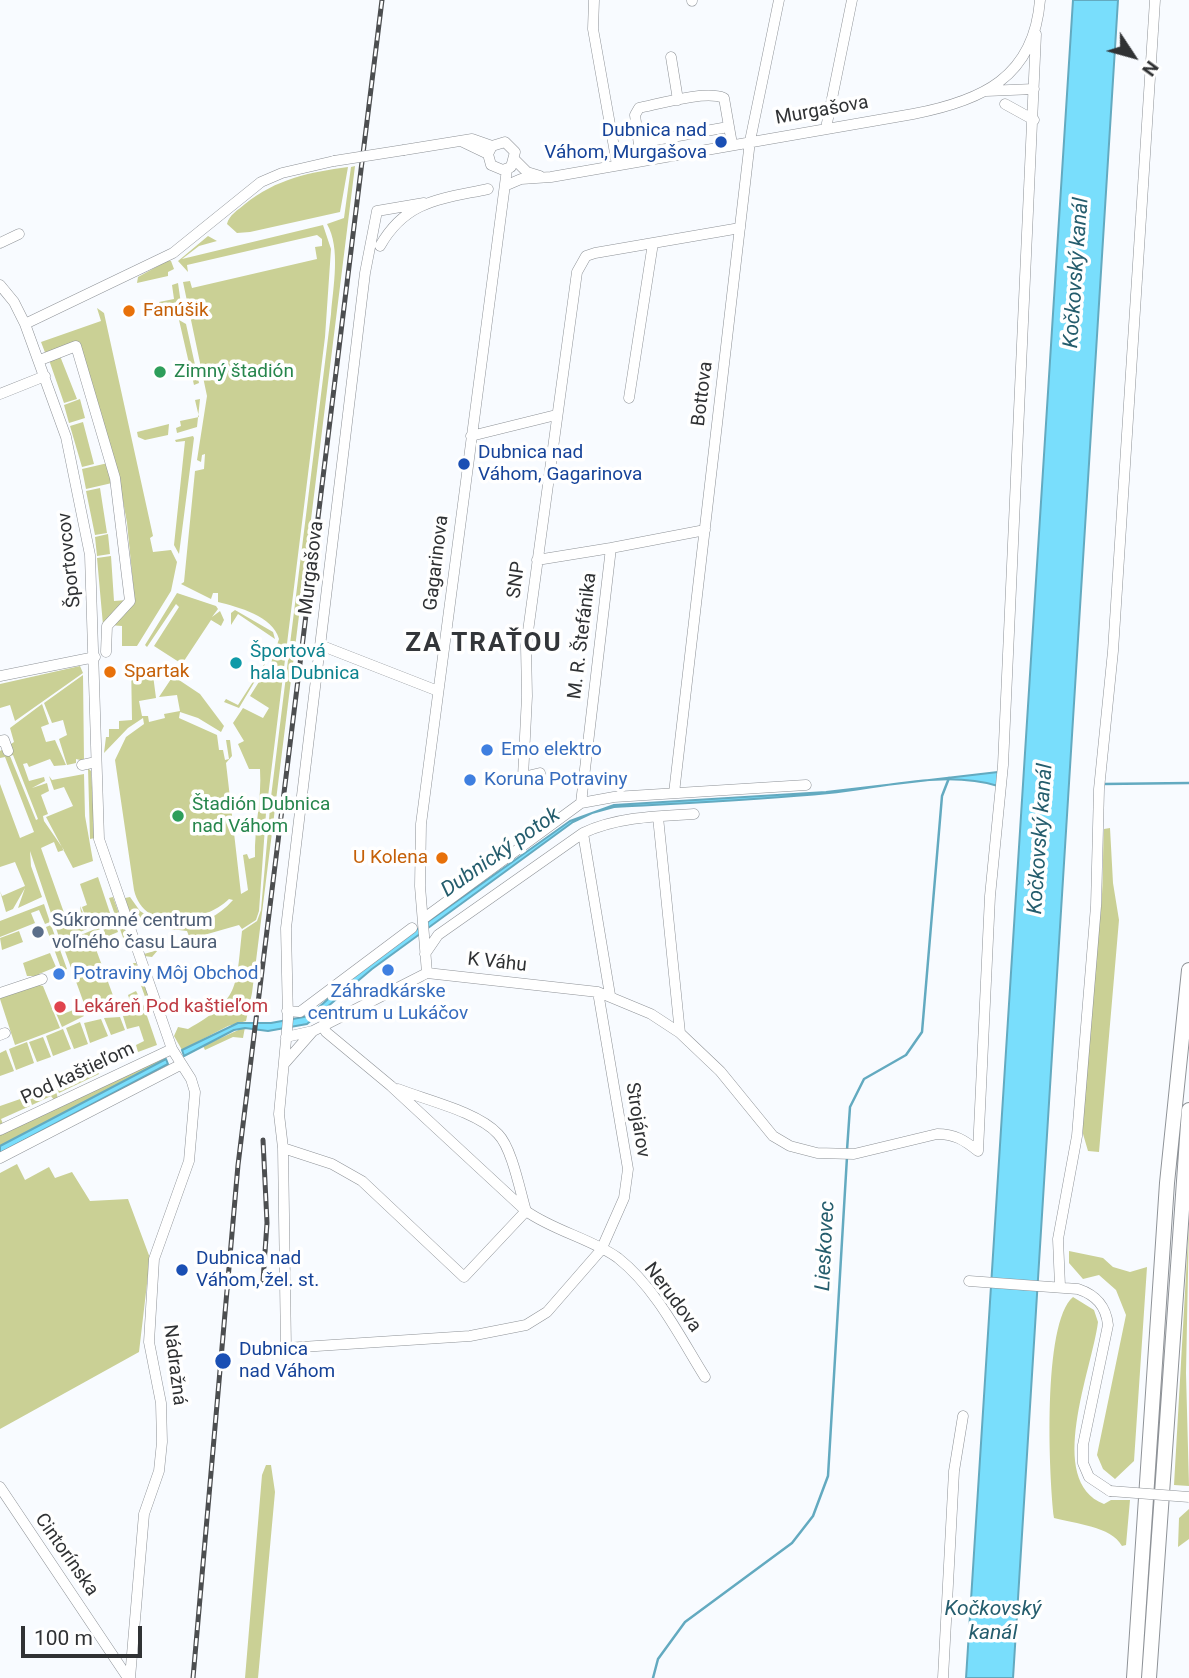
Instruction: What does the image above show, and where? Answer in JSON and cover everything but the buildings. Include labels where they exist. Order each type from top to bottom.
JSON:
[{"type":"highway","points":[[1134,1678],[1167,1183],[1189,970]]},
{"type":"highway","points":[[1149,1678],[1189,1110]]},
{"type":"street","points":[[594,0],[593,29],[617,164]]},
{"type":"street","name":"Bottova","points":[[674,793],[750,141],[779,0]]},
{"type":"street","points":[[826,128],[852,0]]},
{"type":"street","name":"Murgašova","points":[[507,186],[521,179],[551,177],[948,107],[986,91],[1014,66],[1036,34],[1040,0]]},
{"type":"street","points":[[1060,1286],[1058,1239],[1077,1136],[1096,906],[1098,789],[1113,651],[1155,0]]},
{"type":"street","points":[[979,1125],[958,1136],[978,1150],[990,896],[1003,765],[1036,34]]},
{"type":"street","points":[[671,57],[678,100]]},
{"type":"street","points":[[986,91],[1034,89]]},
{"type":"street","points":[[641,160],[635,115],[639,108],[678,100],[717,94],[723,97],[732,144]]},
{"type":"street","points":[[1005,104],[1034,120]]},
{"type":"street","points":[[639,143],[728,127]]},
{"type":"street","points":[[24,324],[173,253],[261,182],[290,171],[334,161],[472,139],[490,150]]},
{"type":"street","points":[[490,150],[501,142],[514,148],[507,167]]},
{"type":"street","points":[[490,150],[491,165],[551,177]]},
{"type":"street","points":[[507,167],[521,179]]},
{"type":"street","name":"Gagarinova","points":[[502,199],[507,186],[507,167]]},
{"type":"street","name":"Gagarinova","points":[[427,973],[424,955],[421,824],[507,167]]},
{"type":"street","name":"Murgašova","points":[[283,1148],[279,1114],[288,1015],[286,928],[365,273],[377,211],[488,189]]},
{"type":"street","name":"Murgašova","points":[[380,246],[404,215],[424,202]]},
{"type":"street","name":"SNP","points":[[540,774],[523,777],[527,695],[526,646],[556,415],[580,263],[586,256],[595,253],[740,228]]},
{"type":"street","points":[[0,243],[19,234]]},
{"type":"street","points":[[629,398],[653,243]]},
{"type":"street","name":"Športovcov","points":[[0,285],[14,302],[40,360],[66,437],[80,496],[90,555],[96,762]]},
{"type":"street","name":"Športovcov","points":[[40,360],[76,346],[115,478],[130,601],[107,626],[106,652]]},
{"type":"street","points":[[0,394],[45,376]]},
{"type":"street","points":[[471,436],[556,415]]},
{"type":"street","points":[[611,548],[705,530]]},
{"type":"street","name":"M. R. Štefánika","points":[[537,560],[611,548],[581,803]]},
{"type":"street","points":[[320,645],[438,691]]},
{"type":"street","points":[[0,676],[95,657]]},
{"type":"street","points":[[0,741],[4,740],[8,751]]},
{"type":"street","points":[[0,1158],[176,1057],[102,868],[96,762],[82,765]]},
{"type":"street","points":[[423,920],[581,803],[614,797],[807,785]]},
{"type":"street","points":[[424,955],[438,935],[583,833],[597,826],[694,814]]},
{"type":"street","points":[[658,817],[680,1033]]},
{"type":"street","points":[[583,833],[610,995]]},
{"type":"street","points":[[288,1015],[300,1012],[412,928]]},
{"type":"street","points":[[284,1064],[318,1029],[427,973]]},
{"type":"street","name":"K Váhu","points":[[427,973],[610,995],[680,1033],[720,1071],[773,1136],[799,1149],[854,1154],[937,1134],[958,1136]]},
{"type":"street","points":[[0,993],[42,979]]},
{"type":"street","name":"Strojárov","points":[[283,1148],[286,1348],[470,1336],[526,1325],[547,1312],[601,1250],[624,1198],[628,1169],[598,992]]},
{"type":"street","points":[[287,1033],[318,1029]]},
{"type":"street","name":"Nerudova","points":[[318,1029],[326,1032],[391,1086],[526,1211],[545,1225],[618,1258],[654,1299],[705,1377]]},
{"type":"street","name":"Pod kaštieľom","points":[[0,1130],[176,1057]]},
{"type":"street","name":"Nádražná","points":[[129,1678],[144,1514],[159,1471],[162,1442],[161,1403],[149,1342],[154,1259],[184,1179],[191,1138],[194,1085],[176,1057]]},
{"type":"street","name":"Nerudova","points":[[391,1086],[478,1120],[499,1134],[526,1211]]},
{"type":"street","points":[[283,1148],[332,1164],[362,1181],[464,1277],[526,1211]]},
{"type":"street","points":[[969,1281],[1060,1286],[1093,1295],[1106,1312],[1108,1325],[1082,1454],[1088,1477],[1110,1491],[1189,1497]]},
{"type":"street","points":[[943,1678],[954,1471],[963,1416]]},
{"type":"street","name":"Cintorínska","points":[[0,1487],[129,1678]]},
{"type":"green space","points":[[355,166],[252,993],[246,1021],[228,1026],[182,1050],[174,1036],[178,1027],[188,1029],[205,1019],[226,1000],[236,979],[242,931],[257,921],[261,910],[271,797],[331,314],[335,256],[327,224],[344,218],[351,167]]},
{"type":"green space","points":[[348,167],[340,212],[250,232],[237,233],[227,224],[237,211],[269,188],[307,174]]},
{"type":"green space","points":[[323,225],[331,249],[325,337],[266,813],[259,911],[256,920],[242,929],[239,925],[190,939],[187,931],[159,927],[161,923],[181,925],[209,919],[233,900],[229,899],[205,914],[176,920],[162,919],[140,904],[134,890],[115,760],[126,737],[144,724],[143,718],[128,728],[104,753],[106,737],[109,737],[109,729],[119,729],[119,721],[132,720],[131,663],[153,675],[156,698],[139,701],[142,716],[148,716],[149,722],[165,718],[164,714],[180,711],[177,695],[159,697],[173,676],[200,694],[224,726],[221,732],[198,718],[180,712],[179,718],[217,735],[219,750],[223,750],[225,760],[229,759],[226,740],[230,740],[232,756],[226,763],[241,894],[248,890],[243,855],[247,854],[249,859],[255,857],[260,769],[249,769],[238,744],[244,741],[233,723],[243,708],[263,718],[269,708],[250,696],[271,663],[279,639],[270,624],[262,619],[245,610],[218,602],[218,593],[213,593],[211,599],[181,584],[184,582],[195,471],[204,469],[205,454],[202,455],[201,462],[197,460],[207,396],[183,282],[190,281],[192,288],[317,259],[315,247],[322,246],[322,239],[317,235],[187,265],[188,272],[178,261],[208,236],[217,241],[199,246],[182,259]]},
{"type":"green space","points":[[171,261],[174,269],[168,272],[168,276],[137,283],[138,277]]},
{"type":"green space","points":[[178,283],[181,304],[161,310],[159,302],[174,299],[172,285]]},
{"type":"green space","points":[[97,308],[104,313],[153,536],[150,538],[153,552],[171,550],[177,562],[171,591],[137,646],[122,646],[122,626],[109,625],[135,603],[127,523],[117,468],[80,347],[46,355],[41,342],[101,321]]},
{"type":"green space","points":[[179,320],[186,324],[199,383],[194,385]]},
{"type":"green space","points":[[60,356],[77,399],[64,403],[49,360]]},
{"type":"green space","points":[[80,399],[85,418],[69,423],[64,405]]},
{"type":"green space","points":[[200,399],[198,414],[195,400]]},
{"type":"green space","points":[[198,417],[197,427],[177,433],[176,428],[181,426],[180,421]]},
{"type":"green space","points":[[83,422],[94,464],[82,467],[70,426]]},
{"type":"green space","points":[[169,424],[168,435],[145,440],[138,437],[137,432]]},
{"type":"green space","points":[[193,436],[179,554],[174,545],[185,441],[175,440]]},
{"type":"green space","points":[[108,463],[112,483],[86,489],[82,469]]},
{"type":"green space","points":[[100,488],[107,533],[95,535],[86,491]]},
{"type":"green space","points":[[108,534],[110,554],[97,556],[95,537]]},
{"type":"green space","points":[[111,556],[114,601],[127,600],[103,625],[97,558]]},
{"type":"green space","points":[[177,593],[216,606],[218,609],[212,617],[220,611],[224,620],[221,626],[211,620],[182,664],[154,646],[179,607],[176,604],[147,647],[145,645]]},
{"type":"green space","points":[[235,610],[273,632],[275,639],[238,614],[231,625],[231,613]]},
{"type":"green space","points":[[274,649],[239,708],[224,702],[226,699],[238,705]]},
{"type":"green space","points":[[80,666],[83,673],[15,721],[10,705],[0,708],[0,684]]},
{"type":"green space","points":[[83,675],[84,761],[76,759],[76,763],[67,765],[59,739],[67,735],[63,720],[52,723],[44,703]]},
{"type":"green space","points":[[42,704],[49,724],[41,727],[46,742],[55,740],[66,765],[54,766],[50,759],[29,767],[27,763],[23,764],[29,781],[44,777],[45,781],[32,788],[47,783],[49,791],[41,795],[48,814],[43,816],[44,821],[64,850],[58,852],[54,842],[41,848],[68,924],[82,919],[80,906],[87,922],[82,907],[87,905],[80,884],[98,877],[112,919],[60,940],[30,851],[31,866],[42,897],[18,908],[25,888],[13,909],[6,912],[0,891],[2,896],[25,886],[15,862],[0,867],[0,784],[20,838],[34,832],[5,757],[0,758],[0,751],[14,742],[10,728]],"holes":[[[13,755],[38,819],[36,820],[10,756]]]},
{"type":"green space","points":[[88,768],[91,771],[95,838],[90,839]]},
{"type":"green space","points":[[84,774],[85,816],[93,861],[73,868],[46,817],[73,806],[64,787],[54,790],[49,776],[52,780]]},
{"type":"green space","points":[[1110,828],[1113,883],[1119,920],[1099,1152],[1088,1151],[1081,1127],[1095,936],[1102,900],[1104,829]]},
{"type":"green space","points":[[113,897],[130,944],[126,946],[109,898]]},
{"type":"green space","points":[[130,897],[140,911],[157,922],[155,926],[136,915],[131,917],[125,898]]},
{"type":"green space","points":[[44,904],[50,922],[45,924],[39,910],[31,913],[35,923],[0,937],[0,921]]},
{"type":"green space","points":[[114,921],[118,932],[106,937],[103,928],[90,933],[118,1009],[131,1004],[128,995],[136,991],[146,1010],[91,1015],[86,1009],[62,943]]},
{"type":"green space","points":[[51,925],[67,969],[62,971],[46,927]]},
{"type":"green space","points":[[134,926],[144,954],[158,950],[152,957],[144,956]]},
{"type":"green space","points":[[19,931],[23,942],[2,950],[0,938]]},
{"type":"green space","points":[[50,953],[56,967],[39,974],[40,976],[27,976],[23,963]]},
{"type":"green space","points":[[133,963],[136,963],[155,1007],[149,1008]]},
{"type":"green space","points":[[43,986],[60,1028],[15,1045],[0,999],[2,995]]},
{"type":"green space","points":[[79,1003],[84,1016],[62,1027],[55,1011],[60,1015],[76,1009],[74,1004]]},
{"type":"green space","points":[[146,1013],[157,1045],[138,1052],[136,1045],[144,1041],[139,1026],[127,1029],[123,1016]]},
{"type":"green space","points":[[120,1017],[125,1030],[111,1035],[104,1018]]},
{"type":"green space","points":[[101,1019],[108,1036],[90,1043],[84,1023]]},
{"type":"green space","points":[[80,1022],[88,1044],[74,1049],[66,1028]]},
{"type":"green space","points":[[245,1027],[243,1038],[233,1037],[205,1050],[203,1046]]},
{"type":"green space","points":[[63,1029],[71,1049],[53,1056],[46,1036]]},
{"type":"green space","points":[[43,1037],[51,1057],[37,1062],[29,1042]]},
{"type":"green space","points":[[27,1042],[34,1063],[16,1070],[9,1049]]},
{"type":"green space","points":[[6,1050],[14,1071],[0,1076],[0,1053]]},
{"type":"green space","points":[[165,1056],[166,1059],[0,1146],[0,1134]]},
{"type":"green space","points":[[97,1071],[99,1074],[59,1093],[56,1086]]},
{"type":"green space","points":[[54,1086],[58,1098],[54,1100],[51,1096],[32,1105],[29,1096]]},
{"type":"green space","points":[[26,1097],[30,1106],[1,1119],[3,1124],[0,1126],[0,1106]]},
{"type":"green space","points":[[17,1164],[25,1180],[49,1167],[55,1178],[72,1172],[90,1201],[128,1199],[150,1258],[139,1352],[0,1429],[0,1173]]},
{"type":"green space","points":[[1189,1222],[1186,1373],[1189,1486],[1174,1485]]},
{"type":"green space","points":[[1069,1251],[1103,1258],[1113,1267],[1130,1272],[1147,1267],[1134,1461],[1115,1479],[1103,1469],[1097,1455],[1126,1315],[1116,1290],[1099,1275],[1083,1279],[1069,1263]]},
{"type":"green space","points":[[1073,1297],[1094,1310],[1098,1322],[1077,1422],[1077,1473],[1087,1492],[1104,1504],[1111,1500],[1130,1500],[1126,1545],[1122,1546],[1117,1539],[1101,1530],[1054,1518],[1050,1470],[1052,1368],[1063,1312]]},
{"type":"green space","points":[[266,1465],[271,1465],[275,1492],[258,1678],[245,1678],[262,1475]]},
{"type":"green space","points":[[1189,1509],[1189,1539],[1178,1547],[1179,1518]]},
{"type":"water","name":"Kočkovský kanál","points":[[1073,0],[1118,0],[1013,1678],[966,1678]]},
{"type":"water","points":[[998,772],[998,786],[978,781],[926,780]]},
{"type":"water","points":[[884,785],[829,793],[614,807],[592,813],[614,805],[826,792]]},
{"type":"water","points":[[592,813],[573,822],[372,969],[307,1024],[268,1031],[245,1028],[234,1030],[184,1056],[182,1050],[238,1023],[271,1023],[309,1016],[364,967],[570,821]]},
{"type":"water","points":[[166,1059],[168,1064],[0,1153],[0,1146]]},
{"type":"waterway","name":"Lieskovec","points":[[847,1150],[850,1107],[864,1079],[906,1055],[922,1032],[942,796],[949,778]]},
{"type":"waterway","name":"Dubnický potok","points":[[1103,784],[1189,783]]},
{"type":"waterway","name":"Lieskovec","points":[[653,1678],[658,1659],[685,1622],[792,1543],[813,1516],[828,1476],[847,1157]]},
{"type":"railway","points":[[193,1678],[238,1165],[382,0]]},
{"type":"railway","points":[[263,1140],[267,1223],[263,1281]]},
{"type":"place","name":"Dubnica nad Váhom, Murgašova","points":[[721,142]]},
{"type":"place","name":"Fanúšik","points":[[129,311]]},
{"type":"place","name":"Zimný štadión","points":[[160,372]]},
{"type":"place","name":"Dubnica nad Váhom, Gagarinova","points":[[464,464]]},
{"type":"place","name":"Športová hala Dubnica","points":[[236,663]]},
{"type":"place","name":"Spartak","points":[[110,672]]},
{"type":"place","name":"Emo elektro","points":[[487,750]]},
{"type":"place","name":"Koruna Potraviny","points":[[470,780]]},
{"type":"place","name":"Štadión Dubnica nad Váhom","points":[[178,816]]},
{"type":"place","name":"U Kolena","points":[[442,858]]},
{"type":"place","name":"Súkromné centrum voľného času Laura","points":[[38,932]]},
{"type":"place","name":"Záhradkárske centrum u Lukáčov","points":[[388,970]]},
{"type":"place","name":"Potraviny Môj Obchod","points":[[59,974]]},
{"type":"place","name":"Lekáreň Pod kaštieľom","points":[[60,1007]]},
{"type":"place","name":"Dubnica nad Váhom, žel. st.","points":[[182,1270]]},
{"type":"place","name":"Dubnica nad Váhom","points":[[223,1361]]},
{"type":"district","name":"ZA TRAŤOU","points":[[484,644]]}]
